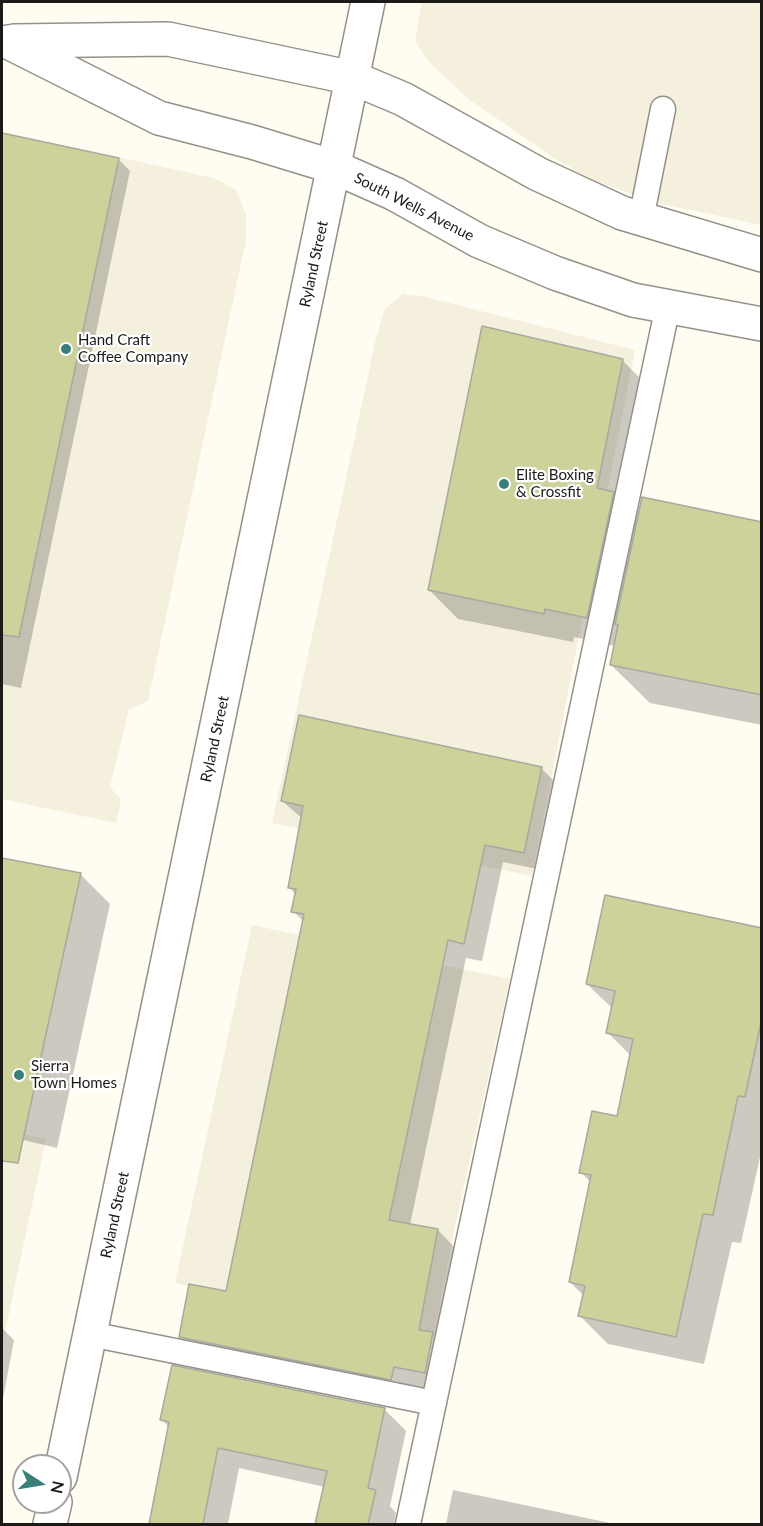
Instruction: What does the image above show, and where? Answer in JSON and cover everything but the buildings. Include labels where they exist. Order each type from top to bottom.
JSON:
[{"type":"main road","name":"Ryland Street","points":[[65,1454],[368,2]]},
{"type":"main road","name":"South Wells Avenue","points":[[5,41],[168,39],[353,78],[403,99],[538,174],[622,213],[762,255]]},
{"type":"main road","name":"South Wells Avenue","points":[[5,41],[159,118],[334,167],[395,194],[479,240],[555,273],[633,300],[762,324]]},
{"type":"lane","points":[[641,219],[663,109]]},
{"type":"lane","points":[[408,1524],[668,306]]},
{"type":"lane","points":[[90,1334],[434,1403]]},
{"type":"shaded area","points":[[422,2],[761,2],[761,225],[657,203],[592,180],[554,158],[467,98],[427,60],[415,41]]},
{"type":"shaded area","points":[[2,132],[214,178],[236,190],[246,214],[246,240],[148,701],[129,709],[110,787],[121,800],[116,823],[2,799]]},
{"type":"shaded area","points":[[403,294],[426,297],[635,350],[532,876],[272,823],[376,338],[385,309]]},
{"type":"shaded area","points":[[252,925],[510,979],[455,1226],[434,1337],[175,1283]]},
{"type":"shaded area","points":[[2,1129],[46,1139],[2,1347]]},
{"type":"place","name":"Hand Craft Coffee Company","points":[[66,349]]},
{"type":"place","name":"Elite Boxing & Crossfit","points":[[504,484]]},
{"type":"place","name":"Sierra Town Homes","points":[[19,1075]]}]
